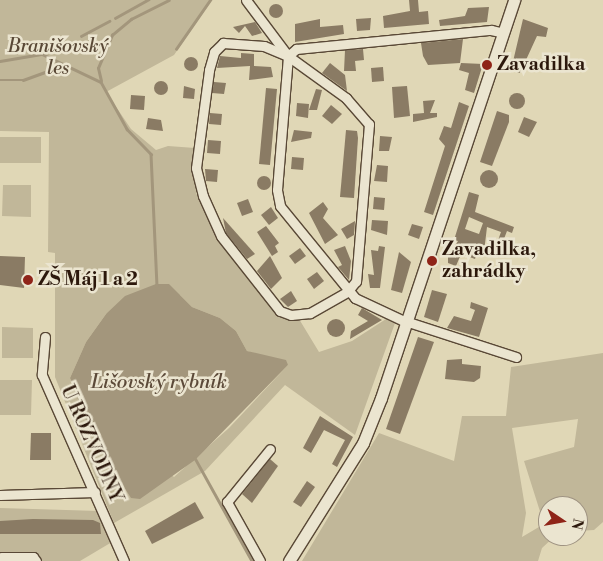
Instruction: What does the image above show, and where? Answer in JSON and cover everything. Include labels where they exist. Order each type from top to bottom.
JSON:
[{"type":"street","points":[[246,0],[288,56],[331,86],[369,124],[356,281],[347,292],[310,313],[291,315],[280,311],[221,236],[203,196],[196,168],[214,52],[223,43],[241,42],[288,56]]},
{"type":"street","points":[[289,561],[363,442],[407,322],[514,0]]},
{"type":"street","points":[[504,32],[491,30],[296,48],[288,56],[278,199],[347,292],[407,322],[516,357]]},
{"type":"street","name":"U ROZVODNY","points":[[45,337],[42,376],[124,561]]},
{"type":"street","points":[[260,561],[227,502],[270,449]]},
{"type":"street","points":[[0,495],[95,492]]},
{"type":"street","points":[[2,561],[2,557],[33,557],[36,561]]},
{"type":"green space","name":"Branišovský les","points":[[0,0],[212,0],[174,55],[106,92],[131,129],[156,150],[168,146],[195,148],[196,193],[219,237],[275,310],[299,319],[319,352],[352,341],[386,319],[395,323],[355,435],[285,385],[205,471],[114,523],[55,377],[55,253],[48,252],[49,132],[0,131]],"holes":[[[180,295],[192,307],[220,318],[236,331],[247,351],[288,365],[229,428],[174,477],[79,401],[70,378],[86,342],[106,314]]]},
{"type":"green space","points":[[0,137],[41,137],[41,163],[0,163]]},
{"type":"green space","points":[[3,185],[31,185],[31,217],[2,216]]},
{"type":"green space","points":[[2,327],[33,328],[33,358],[2,358]]},
{"type":"green space","points":[[603,353],[603,522],[594,530],[588,530],[588,496],[538,496],[538,505],[524,461],[574,447],[578,419],[512,428],[526,513],[522,537],[538,528],[538,546],[544,546],[538,561],[302,561],[379,433],[454,461],[462,416],[506,416],[511,367]]},
{"type":"green space","points":[[0,380],[32,380],[31,415],[0,415]]},
{"type":"green space","points":[[0,508],[99,511],[112,542],[80,561],[0,561]]},
{"type":"water","name":"Lišovský rybník","points":[[156,284],[169,284],[192,307],[220,318],[236,331],[247,351],[286,360],[288,365],[195,460],[140,499],[131,498],[92,436],[70,378],[86,342],[106,314],[125,296]]},
{"type":"building","points":[[409,0],[418,0],[419,12],[428,11],[429,24],[384,28],[383,16],[410,11]]},
{"type":"building","points":[[276,4],[281,6],[283,11],[281,16],[276,18],[271,16],[269,11],[271,6]]},
{"type":"building","points":[[489,7],[487,22],[440,26],[439,20],[465,16],[468,8]]},
{"type":"building","points":[[371,18],[370,30],[357,31],[356,19]]},
{"type":"building","points":[[320,19],[320,27],[343,25],[344,34],[295,42],[295,24]]},
{"type":"building","points":[[523,19],[548,28],[546,37],[537,36],[520,73],[511,70]]},
{"type":"building","points":[[255,22],[262,33],[252,36],[245,26],[239,33],[233,27]]},
{"type":"building","points":[[463,39],[460,63],[428,65],[423,56],[421,43]]},
{"type":"building","points":[[363,49],[364,60],[355,61],[356,71],[344,71],[345,50]]},
{"type":"building","points":[[241,53],[254,54],[254,66],[271,67],[273,77],[249,80],[250,66],[217,68],[220,56],[241,58]]},
{"type":"building","points":[[191,57],[196,59],[198,64],[196,69],[191,71],[186,69],[184,64],[186,59]]},
{"type":"building","points":[[330,63],[345,75],[347,91],[322,73]]},
{"type":"building","points":[[461,63],[483,64],[474,93],[465,90],[469,73],[459,70]]},
{"type":"building","points":[[383,67],[384,81],[372,82],[371,68]]},
{"type":"building","points":[[158,81],[164,81],[168,88],[164,95],[158,95],[154,91],[154,85]]},
{"type":"building","points":[[214,82],[226,83],[224,94],[212,93]]},
{"type":"building","points":[[184,86],[195,89],[194,99],[183,98]]},
{"type":"building","points":[[407,86],[410,116],[394,118],[392,87]]},
{"type":"building","points":[[266,88],[277,89],[270,165],[259,164]]},
{"type":"building","points":[[316,89],[322,90],[317,110],[309,110]]},
{"type":"building","points":[[517,93],[523,95],[525,101],[523,107],[517,109],[511,107],[509,101],[511,95]]},
{"type":"building","points":[[131,95],[145,96],[144,110],[130,109]]},
{"type":"building","points":[[435,100],[430,113],[437,113],[437,117],[413,122],[413,114],[424,113],[423,101]]},
{"type":"building","points":[[459,102],[469,106],[433,215],[424,212],[445,146],[439,139],[444,126],[451,128]]},
{"type":"building","points":[[297,103],[309,104],[308,118],[296,116]]},
{"type":"building","points":[[331,105],[342,114],[332,124],[322,116]]},
{"type":"building","points":[[497,111],[509,115],[509,122],[492,166],[480,162]]},
{"type":"building","points":[[210,113],[222,114],[221,125],[209,124]]},
{"type":"building","points":[[524,117],[537,122],[529,137],[518,132]]},
{"type":"building","points":[[148,118],[161,120],[163,131],[146,129]]},
{"type":"building","points":[[294,130],[312,132],[311,138],[291,142]]},
{"type":"building","points":[[346,130],[357,131],[358,138],[354,198],[340,197]]},
{"type":"building","points":[[380,136],[392,137],[389,151],[379,151]]},
{"type":"building","points":[[208,140],[221,141],[220,154],[207,153]]},
{"type":"building","points":[[292,157],[304,158],[303,170],[291,169]]},
{"type":"building","points":[[377,165],[388,166],[387,182],[374,181]]},
{"type":"building","points":[[205,169],[218,170],[217,182],[206,181]]},
{"type":"building","points":[[489,170],[495,173],[498,179],[495,185],[489,188],[483,185],[480,179],[483,173]]},
{"type":"building","points":[[264,176],[269,178],[271,183],[269,188],[264,190],[259,188],[257,183],[259,178]]},
{"type":"building","points":[[469,192],[479,195],[475,212],[514,227],[512,233],[507,231],[502,244],[497,243],[501,232],[487,227],[484,252],[478,250],[475,259],[461,254],[456,266],[448,263],[448,257],[458,241],[454,240]],"holes":[[[469,217],[483,223],[479,234],[465,229]]]},
{"type":"building","points":[[374,197],[385,198],[384,210],[373,209]]},
{"type":"building","points":[[248,199],[253,212],[242,216],[237,203]]},
{"type":"building","points":[[323,202],[328,209],[323,218],[338,235],[325,244],[309,213]]},
{"type":"building","points":[[271,207],[278,218],[269,225],[261,215]]},
{"type":"building","points":[[223,218],[255,254],[247,259],[226,233]]},
{"type":"building","points":[[372,220],[388,221],[387,235],[371,230]]},
{"type":"building","points":[[355,221],[354,235],[347,239],[341,229]]},
{"type":"building","points":[[412,224],[423,227],[419,239],[408,235]]},
{"type":"building","points":[[266,226],[279,243],[275,246],[278,252],[272,256],[257,232]]},
{"type":"building","points":[[345,246],[351,261],[349,280],[338,267],[342,265],[334,250]]},
{"type":"building","points":[[379,246],[385,247],[380,288],[370,288],[368,274],[374,275],[371,250],[378,251]]},
{"type":"building","points":[[300,248],[306,256],[295,264],[289,256]]},
{"type":"building","points":[[399,252],[411,262],[402,293],[391,290]]},
{"type":"building","points":[[0,256],[25,257],[24,288],[0,285]]},
{"type":"building","points":[[270,256],[282,278],[271,289],[257,271]]},
{"type":"building","points":[[317,272],[324,281],[314,289],[307,279]]},
{"type":"building","points":[[432,290],[447,294],[438,322],[424,317]]},
{"type":"building","points":[[291,291],[297,301],[288,307],[280,299]]},
{"type":"building","points":[[471,302],[488,308],[479,337],[447,328],[454,316],[471,321],[475,310],[470,308]]},
{"type":"building","points":[[362,308],[382,320],[350,339],[351,331],[368,321],[358,315]]},
{"type":"building","points":[[336,319],[342,322],[345,328],[342,334],[336,337],[330,334],[327,328],[330,322]]},
{"type":"building","points":[[418,337],[434,342],[400,434],[386,429]]},
{"type":"building","points":[[462,359],[462,364],[481,366],[480,378],[474,382],[445,379],[447,360]]},
{"type":"building","points":[[320,416],[353,437],[337,467],[332,464],[345,440],[324,430],[311,453],[303,448]]},
{"type":"building","points":[[31,433],[51,433],[51,460],[30,460]]},
{"type":"building","points":[[270,459],[278,466],[252,503],[242,494]]},
{"type":"building","points":[[307,481],[315,487],[301,507],[293,502]]},
{"type":"building","points":[[195,502],[204,518],[152,544],[145,531]]},
{"type":"building","points":[[33,519],[93,520],[100,523],[101,534],[0,534],[0,521]]},
{"type":"waterway","points":[[115,18],[148,0]]},
{"type":"waterway","points":[[101,81],[98,68],[112,35],[131,19],[169,0]]},
{"type":"waterway","points":[[176,49],[210,0]]},
{"type":"waterway","points":[[81,36],[109,21]]},
{"type":"waterway","points":[[0,61],[42,54],[101,82],[127,129],[151,154],[157,286]]},
{"type":"waterway","points":[[0,80],[23,80],[67,64]]},
{"type":"waterway","points":[[195,458],[252,561]]},
{"type":"place","name":"Zavadilka","points":[[487,65]]},
{"type":"place","name":"Zavadilka, zahrádky","points":[[432,261]]},
{"type":"place","name":"ZŠ Máj 1 a 2","points":[[28,280]]}]
